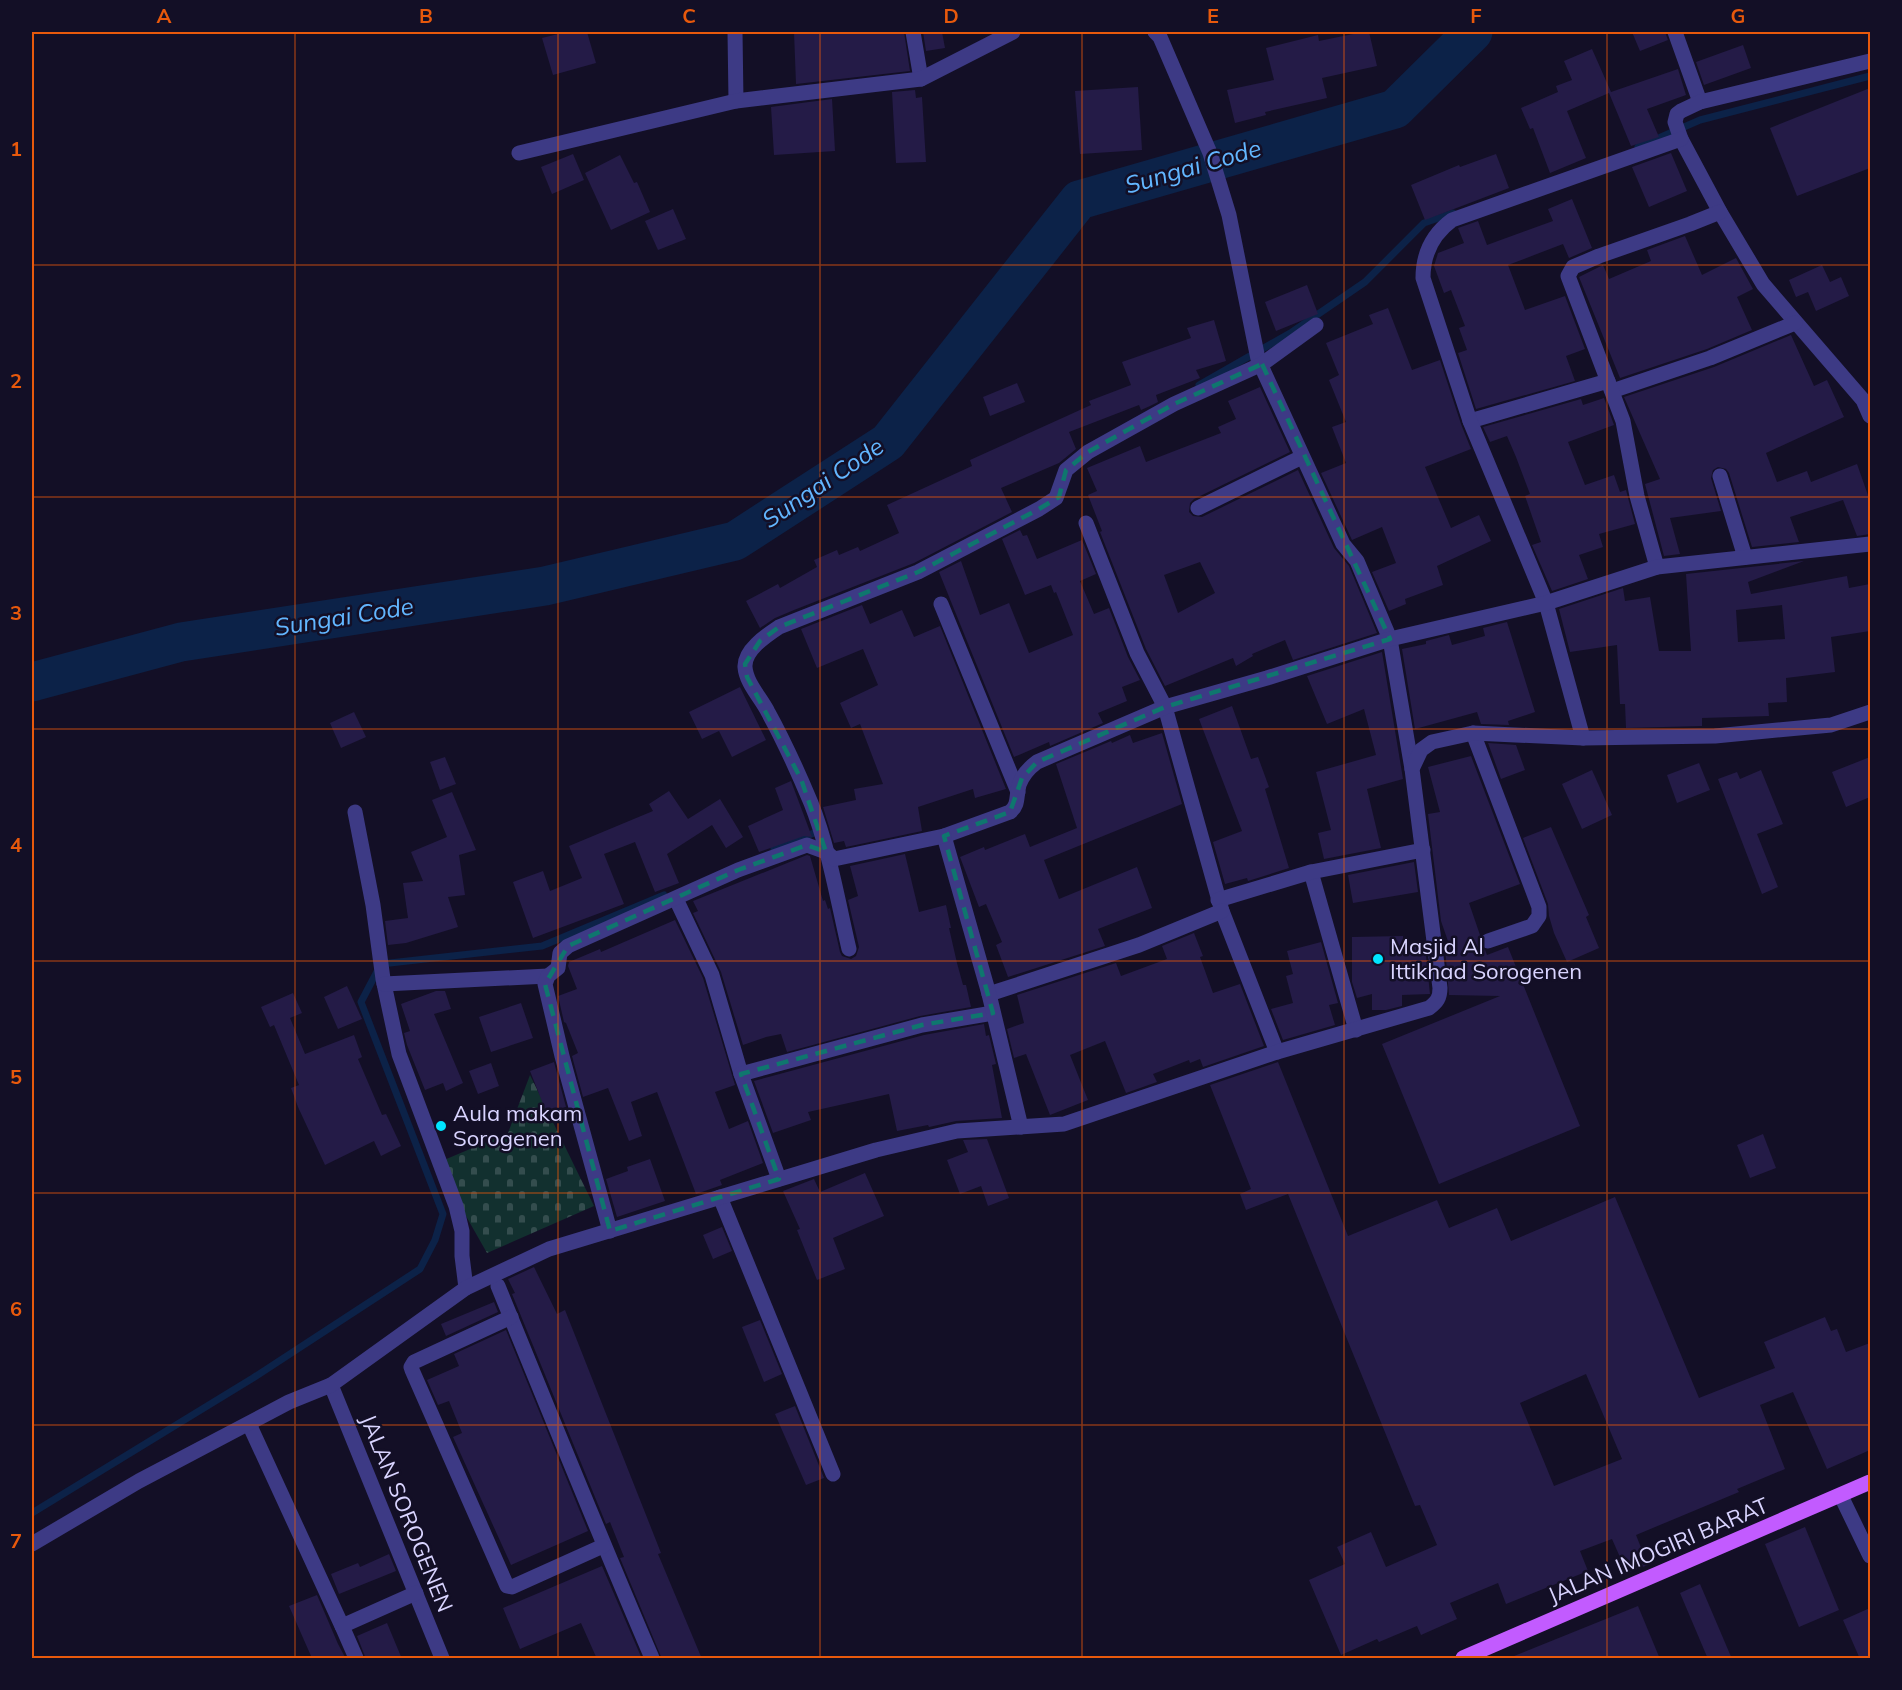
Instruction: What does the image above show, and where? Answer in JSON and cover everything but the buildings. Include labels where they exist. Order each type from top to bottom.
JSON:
[{"type":"main road","name":"JALAN IMOGIRI BARAT","points":[[1463,1659],[1870,1482]]},
{"type":"street","points":[[735,32],[736,101]]},
{"type":"street","points":[[913,32],[921,79]]},
{"type":"street","points":[[519,153],[736,101],[921,79],[1013,32]]},
{"type":"street","points":[[32,1544],[139,1481],[289,1402],[331,1385],[466,1288],[549,1249],[876,1150],[957,1131],[1064,1124],[1276,1052],[1429,1008],[1437,1002],[1440,996],[1423,850],[1390,639],[1357,561],[1343,544],[1258,356],[1229,215],[1210,153],[1160,37],[1155,32]]},
{"type":"street","points":[[1675,32],[1700,102]]},
{"type":"street","points":[[1870,61],[1700,102],[1677,114],[1679,133],[1720,212],[1763,284],[1863,400],[1870,416]]},
{"type":"street","points":[[1583,738],[1546,603],[1470,421],[1424,278],[1424,265],[1428,249],[1441,229],[1452,220],[1679,133]]},
{"type":"street","points":[[1657,567],[1637,496],[1623,422],[1569,282],[1569,272],[1573,267],[1599,256],[1720,212]]},
{"type":"street","points":[[1470,421],[1710,358],[1795,323]]},
{"type":"street","points":[[849,949],[817,819],[801,779],[767,709],[747,677],[745,664],[760,641],[779,627],[918,572],[1039,509],[1059,495],[1066,470],[1088,452],[1316,325]]},
{"type":"street","points":[[1198,508],[1302,457]]},
{"type":"street","points":[[1720,476],[1745,557]]},
{"type":"street","points":[[1086,523],[1137,653],[1165,707],[1220,905],[1276,1052]]},
{"type":"street","points":[[383,981],[548,975],[558,968],[560,953],[568,946],[738,870],[807,845],[826,852],[834,859],[944,836],[1010,812],[1017,805],[1022,778],[1037,762],[1165,707],[1390,639],[1546,603],[1657,567],[1870,544]]},
{"type":"street","points":[[941,604],[1018,792]]},
{"type":"street","points":[[1412,769],[1421,750],[1432,742],[1473,733],[1583,738],[1726,735],[1831,725],[1870,712]]},
{"type":"street","points":[[1473,733],[1539,907],[1537,922],[1532,926],[1488,941]]},
{"type":"street","points":[[355,812],[373,905],[383,981],[399,1054],[458,1215],[462,1231],[466,1288]]},
{"type":"street","points":[[944,836],[989,994],[1021,1126]]},
{"type":"street","points":[[989,994],[1139,945],[1220,905],[1311,872],[1423,850]]},
{"type":"street","points":[[1311,872],[1356,1030]]},
{"type":"street","points":[[676,899],[712,975],[741,1074],[779,1179]]},
{"type":"street","points":[[548,975],[545,984],[562,1056],[610,1231]]},
{"type":"street","points":[[741,1074],[922,1025],[993,1013]]},
{"type":"street","points":[[720,1197],[833,1474]]},
{"type":"street","points":[[498,1286],[569,1456],[603,1546],[652,1659]]},
{"type":"street","points":[[511,1317],[414,1362],[411,1366],[412,1370],[507,1587],[512,1587],[603,1546]]},
{"type":"street","name":"JALAN SOROGENEN","points":[[331,1385],[442,1659]]},
{"type":"street","points":[[249,1424],[356,1659]]},
{"type":"street","points":[[1841,1496],[1870,1556]]},
{"type":"street","points":[[342,1626],[416,1593]]},
{"type":"highlighted area","points":[[1262,364],[1390,639],[1165,707],[1037,762],[1022,778],[1010,812],[944,836],[993,1013],[922,1025],[741,1074],[779,1179],[610,1231],[545,984],[568,946],[738,870],[807,845],[826,852],[801,779],[747,677],[745,664],[760,641],[779,627],[918,572],[1039,509],[1059,497],[1066,470],[1088,452],[1174,404]]},
{"type":"green space","points":[[530,1075],[594,1206],[487,1253],[462,1209],[444,1160],[508,1133]]},
{"type":"waterway","name":"Sungai Code","points":[[32,682],[181,642],[545,586],[735,541],[888,442],[1079,200],[1395,109],[1473,32]]},
{"type":"waterway","points":[[1638,147],[1700,120],[1870,76]]},
{"type":"waterway","points":[[1199,385],[1292,332],[1365,282],[1424,223],[1453,213]]},
{"type":"waterway","points":[[774,849],[814,833]]},
{"type":"waterway","points":[[32,1513],[253,1378],[420,1269],[435,1240],[443,1214],[361,1002],[381,964],[542,946],[664,895]]},
{"type":"place","name":"Masjid Al Ittikhad Sorogenen","points":[[1378,959]]},
{"type":"place","name":"Aula makam Sorogenen","points":[[441,1126]]}]
